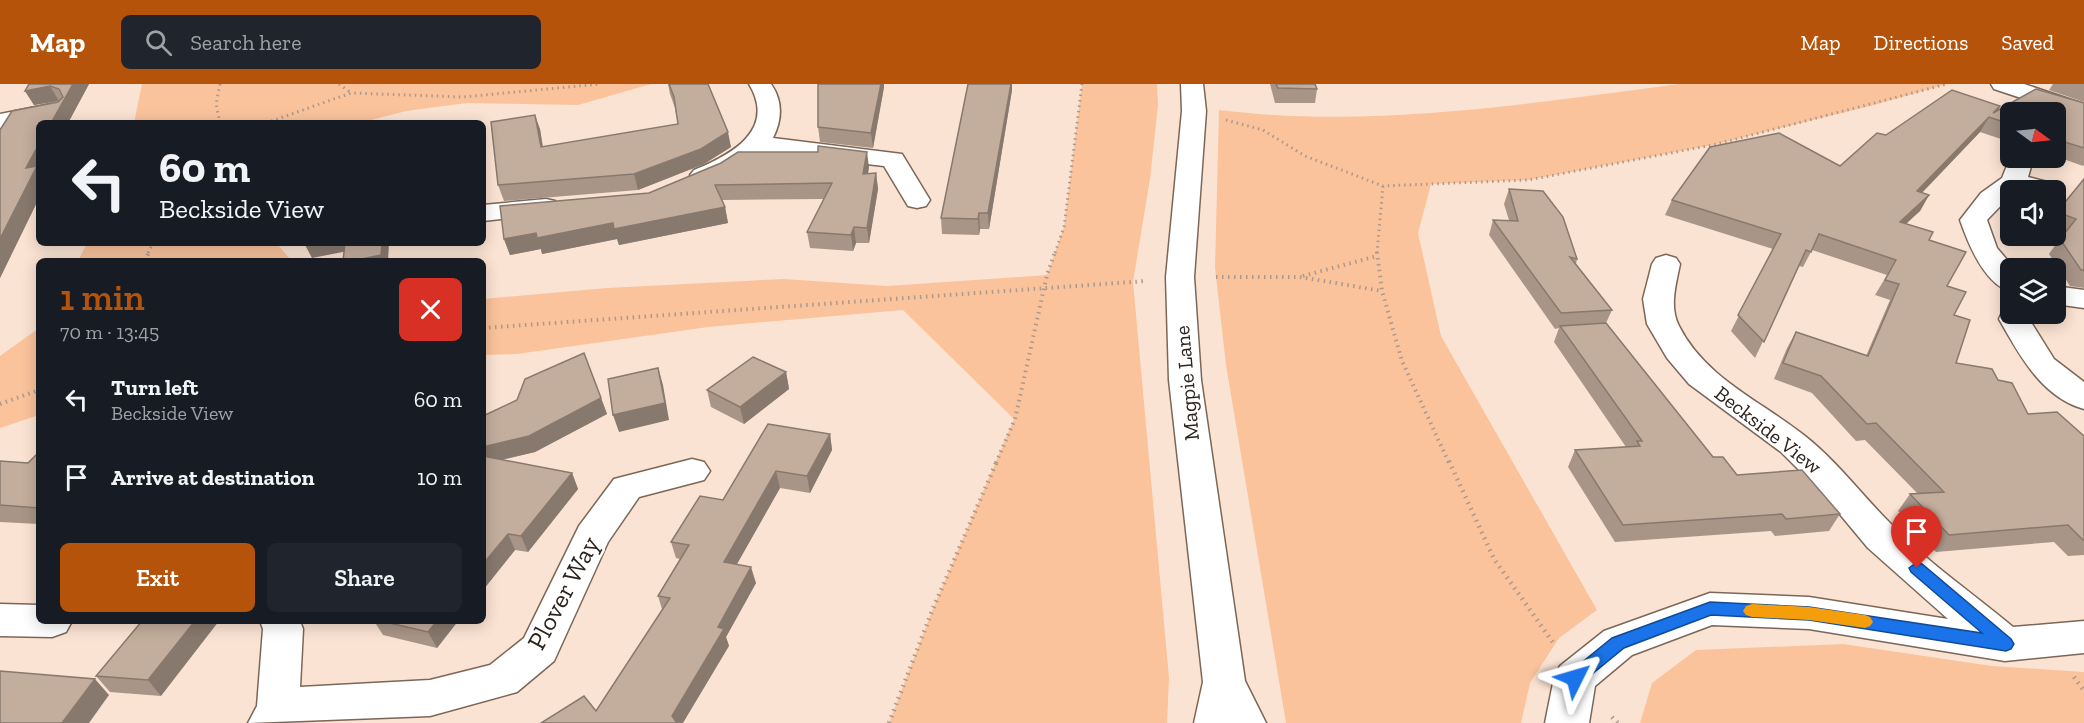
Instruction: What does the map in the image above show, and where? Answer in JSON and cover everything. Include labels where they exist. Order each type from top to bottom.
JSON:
[{"type":"street","points":[[684,183],[714,171],[756,144],[769,119],[767,93],[760,84]]},
{"type":"street","points":[[2002,84],[2084,112]]},
{"type":"street","name":"Magpie Lane","points":[[1193,98],[1179,277],[1186,392],[1224,682],[1216,723]]},
{"type":"street","points":[[0,121],[58,110]]},
{"type":"street","points":[[756,144],[896,155],[916,200]]},
{"type":"street","points":[[2008,180],[2016,172],[2031,180]]},
{"type":"street","points":[[2000,189],[1973,220],[1984,250],[2000,270]]},
{"type":"street","points":[[486,213],[574,204]]},
{"type":"street","name":"Beckside View","points":[[1666,264],[1658,299],[1662,324],[1678,351],[1700,376],[1793,444],[1836,485],[1881,538],[2006,644]]},
{"type":"street","points":[[2066,296],[2084,298]]},
{"type":"street","points":[[2017,324],[2042,366],[2084,399]]},
{"type":"street","name":"Plover Way","points":[[274,715],[430,698],[502,680],[539,649],[592,536],[627,488],[692,471]]},
{"type":"street","points":[[1567,723],[1575,678],[1618,643],[1710,609],[1809,613],[2006,644],[2084,637]]},
{"type":"street","points":[[0,620],[36,621]]},
{"type":"street","points":[[274,715],[283,630],[281,624]]},
{"type":"street","name":"Magpie Lane","points":[[1224,682],[1244,723]]},
{"type":"path","points":[[219,120],[216,104],[220,84]]},
{"type":"path","points":[[339,84],[351,93]]},
{"type":"path","points":[[274,120],[351,93],[464,98],[600,84]]},
{"type":"path","points":[[889,723],[932,611],[1015,419],[1047,275],[1064,227],[1082,84]]},
{"type":"path","points":[[1193,98],[1263,130],[1305,156],[1383,186],[1528,180],[1713,145],[1878,104],[1947,84]]},
{"type":"path","points":[[1383,186],[1377,256],[1382,291],[1402,361],[1494,559],[1575,678]]},
{"type":"path","points":[[1300,277],[1377,256]]},
{"type":"path","points":[[486,328],[622,320],[833,303],[1045,291],[1179,277],[1300,277],[1382,291]]},
{"type":"path","points":[[0,405],[36,391]]},
{"type":"shaded area","points":[[142,84],[651,84],[578,105],[467,103],[406,111],[372,120],[135,120]]},
{"type":"shaded area","points":[[1082,84],[1157,84],[1158,105],[1150,179],[1133,282],[1169,678],[1167,723],[889,723],[932,611],[1014,419],[903,310],[708,327],[517,354],[486,355],[486,299],[607,288],[784,279],[887,286],[1047,275],[1064,227]]},
{"type":"shaded area","points":[[1679,84],[1947,84],[1878,104],[1713,145],[1528,180],[1431,184],[1418,233],[1441,336],[1597,610],[1559,638],[1530,683],[1521,723],[1286,723],[1226,365],[1215,268],[1219,110],[1334,117],[1449,112]]},
{"type":"shaded area","points":[[86,246],[279,246],[289,258],[80,258]]},
{"type":"shaded area","points":[[36,330],[36,416],[0,428],[0,356]]},
{"type":"shaded area","points":[[1843,644],[1992,666],[2084,672],[2084,723],[1640,723],[1652,683],[1696,650]]},
{"type":"building","points":[[29,84],[73,84],[53,120],[36,120],[36,150],[26,168],[36,168],[0,239],[0,130],[12,111],[58,102],[63,97],[59,89],[50,86],[25,91]]},
{"type":"building","points":[[669,84],[708,84],[728,132],[701,149],[634,174],[498,185],[491,122],[535,115],[541,147],[678,124],[674,97]]},
{"type":"building","points":[[818,84],[881,84],[871,133],[818,127]]},
{"type":"building","points":[[968,84],[1011,84],[988,213],[979,213],[978,219],[941,218]]},
{"type":"building","points":[[1276,84],[1315,84],[1317,89],[1278,88]]},
{"type":"building","points":[[2036,89],[2084,103],[2084,148],[2066,142],[2066,102],[2013,102]]},
{"type":"building","points":[[1952,90],[2000,106],[1993,113],[2000,109],[2000,121],[1989,117],[1917,191],[1929,195],[1900,222],[1933,232],[1929,240],[1966,252],[1947,286],[1966,292],[1954,315],[1970,320],[1956,363],[1992,369],[1998,380],[2012,383],[2028,414],[2057,412],[2084,436],[2084,540],[2068,525],[1949,535],[1910,494],[1944,492],[1876,423],[1867,424],[1821,376],[1783,363],[1796,332],[1868,356],[1899,284],[1885,280],[1896,260],[1819,234],[1811,252],[1806,250],[1764,342],[1738,315],[1781,234],[1672,200],[1710,147],[1779,133],[1840,166],[1877,133],[1886,135]]},
{"type":"building","points":[[818,146],[867,152],[863,174],[876,173],[867,228],[854,227],[851,235],[807,232],[832,183],[715,185],[725,207],[614,229],[613,223],[537,238],[536,233],[504,239],[500,206],[649,193],[721,163],[738,152],[818,152]]},
{"type":"building","points":[[2084,179],[2084,270],[2081,270],[2065,246],[2066,232],[2076,219],[2066,215],[2066,201]]},
{"type":"building","points":[[1509,189],[1543,191],[1563,217],[1577,259],[1570,257],[1612,310],[1561,313],[1493,220],[1518,221]]},
{"type":"building","points":[[345,246],[382,246],[381,255],[366,258],[343,258]]},
{"type":"building","points":[[1606,323],[1713,457],[1723,457],[1737,475],[1802,470],[1840,514],[1786,519],[1782,514],[1623,525],[1575,450],[1640,446],[1637,441],[1642,441],[1560,326]]},
{"type":"building","points":[[584,353],[601,398],[529,436],[486,446],[486,415],[517,400],[525,379]]},
{"type":"building","points":[[753,357],[786,372],[740,407],[707,390]]},
{"type":"building","points":[[658,368],[665,403],[613,415],[608,379]]},
{"type":"building","points":[[768,424],[830,434],[807,476],[776,471],[724,562],[751,567],[718,627],[724,629],[672,716],[677,723],[541,723],[584,696],[596,711],[670,598],[658,596],[689,545],[671,542],[700,496],[723,500]]},
{"type":"building","points":[[36,455],[36,508],[0,505],[0,461],[28,463]]},
{"type":"building","points":[[486,457],[572,473],[521,536],[508,534],[486,560]]},
{"type":"building","points":[[139,624],[193,624],[148,680],[96,676]]},
{"type":"building","points":[[394,624],[435,624],[428,632]]},
{"type":"building","points":[[0,671],[95,679],[62,723],[0,723]]},
{"type":"slow traffic","points":[[1752,611],[1809,613],[1865,622]]},
{"type":"route","points":[[1575,678],[1618,643],[1710,609],[1809,613],[2006,644],[1917,568]]}]
